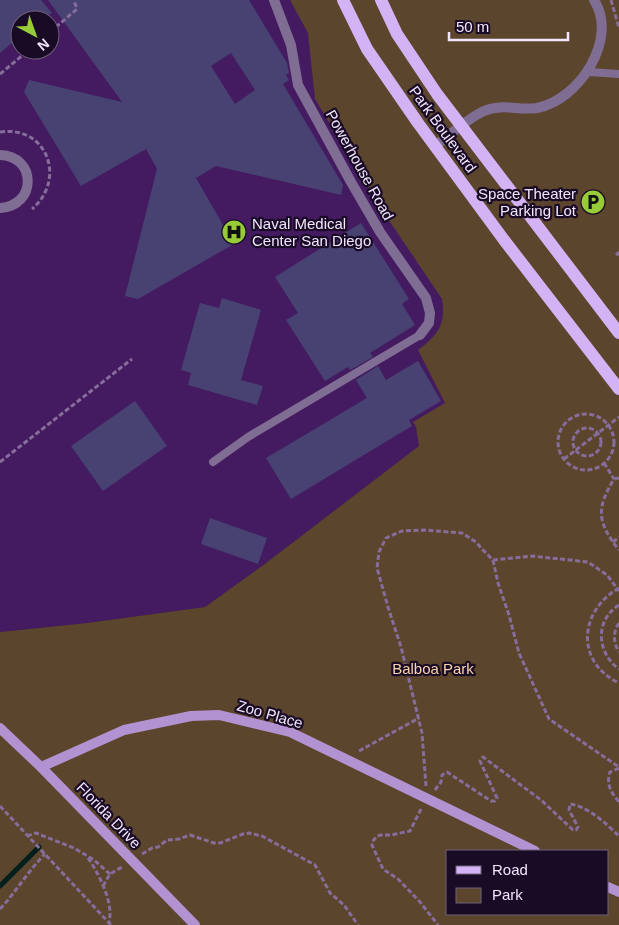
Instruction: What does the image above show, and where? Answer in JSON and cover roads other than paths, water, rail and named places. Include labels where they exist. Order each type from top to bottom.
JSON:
[{"type":"main road","name":"Park Boulevard","points":[[343,0],[367,49],[435,146],[504,240],[619,389]]},
{"type":"main road","name":"Park Boulevard","points":[[381,0],[397,34],[438,94],[619,333]]},
{"type":"main road","name":"Zoo Place","points":[[41,767],[124,730],[190,716],[219,715],[290,732],[533,850]]},
{"type":"main road","name":"Florida Drive","points":[[0,728],[41,767],[195,925]]},
{"type":"street","name":"Powerhouse Road","points":[[274,0],[291,45],[298,85],[380,232],[426,298],[430,313],[429,323],[420,334]]},
{"type":"street","points":[[435,146],[480,113],[506,106],[530,108],[544,106],[574,89],[589,72],[600,48],[603,29],[602,13],[594,0]]},
{"type":"street","points":[[0,155],[15,158],[22,165],[26,172],[28,183],[26,192],[21,200],[14,205],[0,208]]},
{"type":"lane","points":[[589,72],[619,74]]},
{"type":"lane","points":[[213,462],[248,437],[420,334]]},
{"type":"waterway","points":[[0,886],[39,847]]},
{"type":"place","name":"Space Theater Parking Lot","points":[[593,202]]},
{"type":"place","name":"Naval Medical Center San Diego","points":[[234,232]]},
{"type":"park label","name":"Balboa Park","points":[[433,668]]}]
